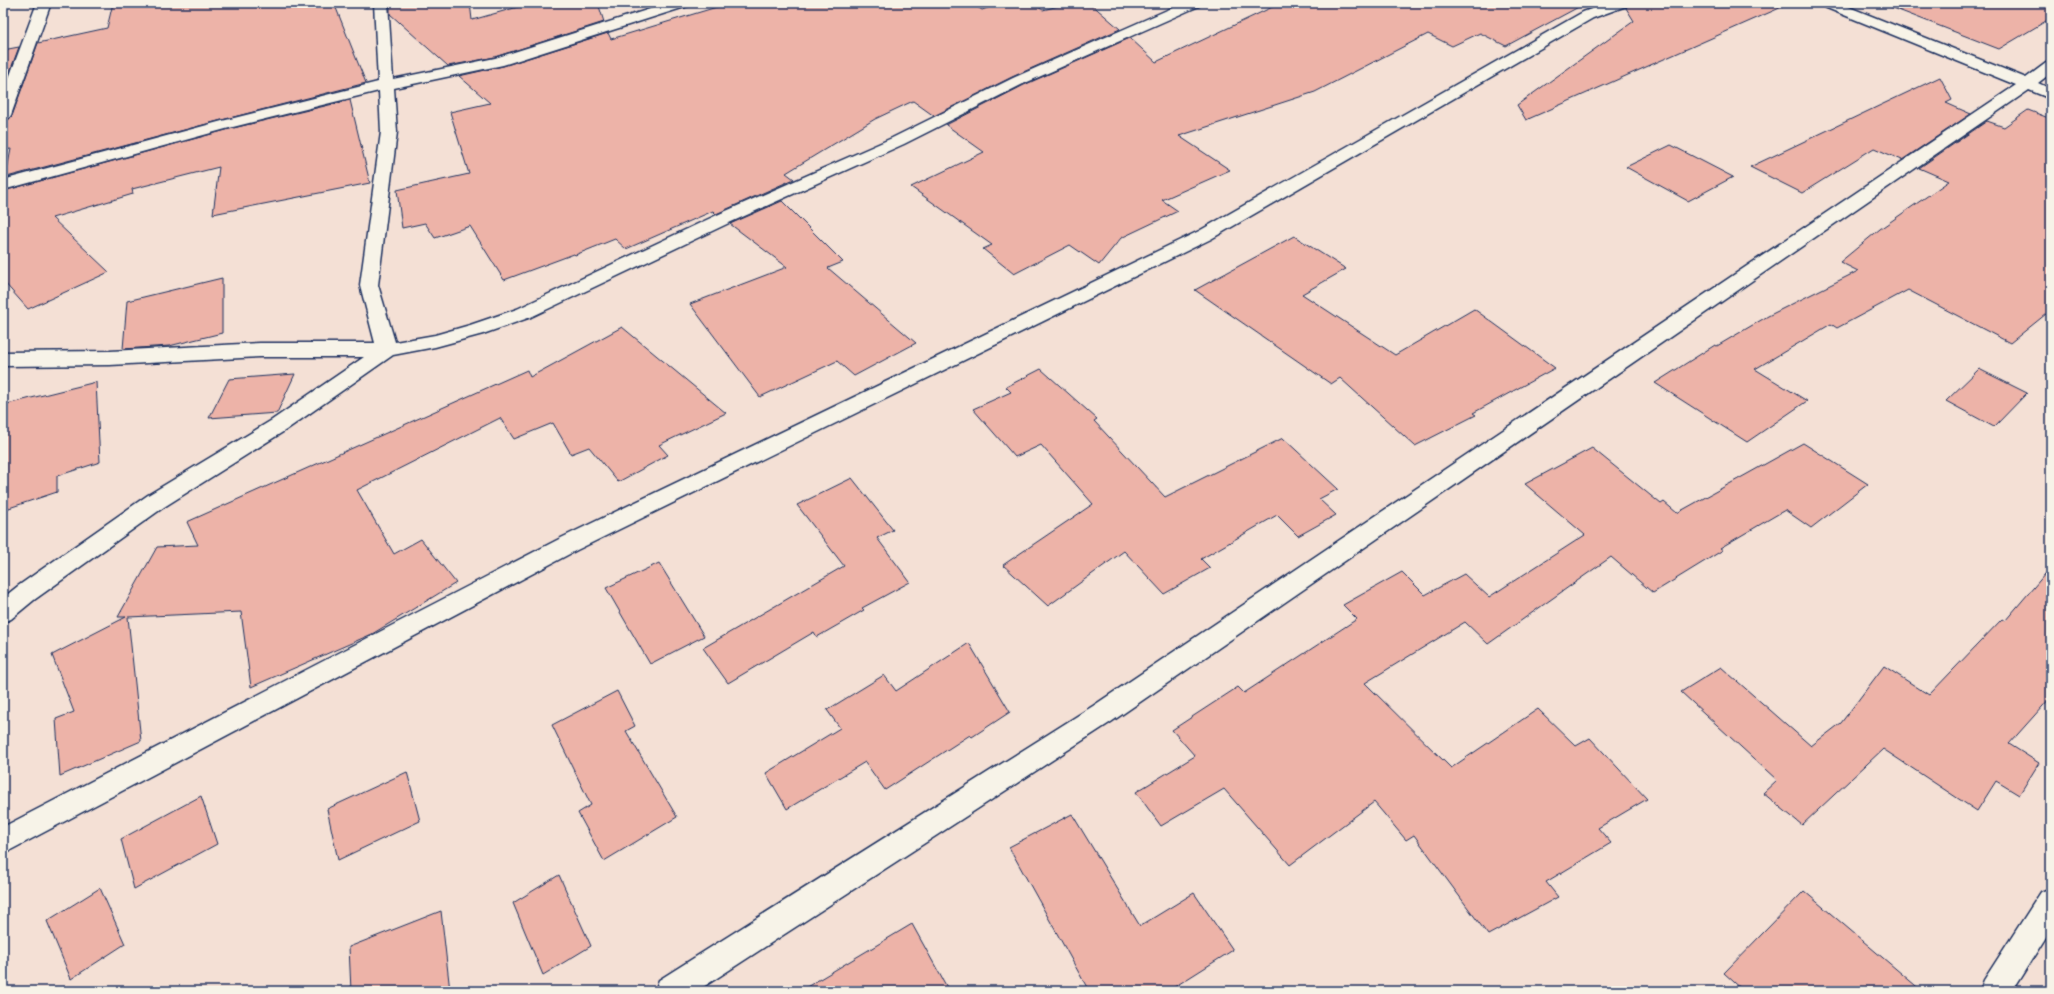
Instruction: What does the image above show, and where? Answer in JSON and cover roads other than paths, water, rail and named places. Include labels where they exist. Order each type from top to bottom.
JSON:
[{"type":"street","points":[[3,115],[44,3]]},
{"type":"street","points":[[382,3],[389,132],[370,285],[387,350]]},
{"type":"street","points":[[3,185],[228,124],[386,85],[498,62],[683,3]]},
{"type":"street","points":[[3,359],[110,358],[260,350],[387,350],[435,341],[476,330],[524,313],[723,219],[898,141],[1018,81],[1194,3]]},
{"type":"street","points":[[3,841],[569,544],[1205,235],[1588,15],[1621,3]]},
{"type":"street","points":[[1826,3],[2051,94]]},
{"type":"street","points":[[670,991],[1102,714],[2027,85],[2051,66]]},
{"type":"street","points":[[3,612],[26,593],[156,501],[279,425],[387,350]]},
{"type":"street","points":[[1995,991],[2051,902]]}]
